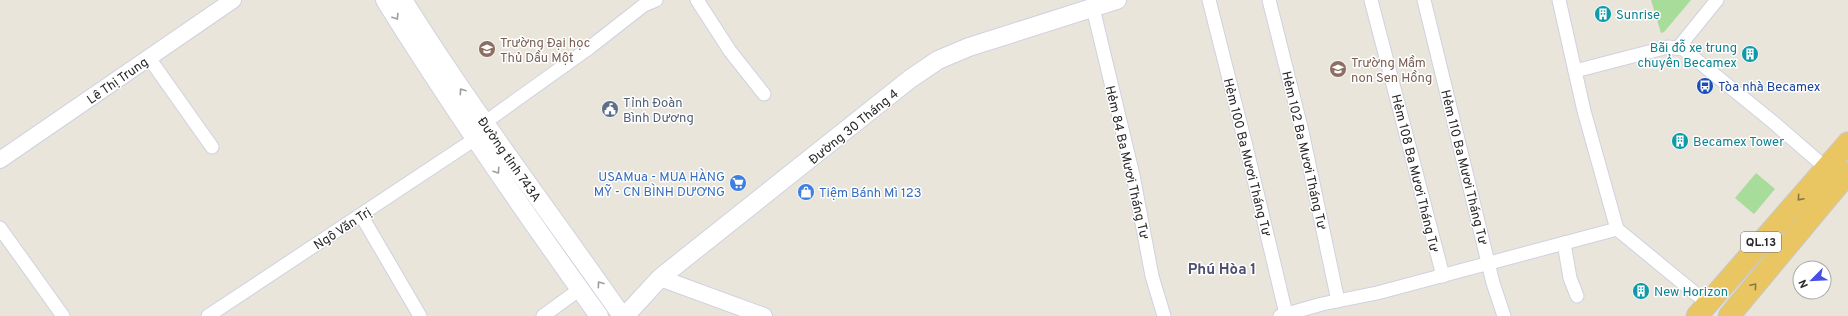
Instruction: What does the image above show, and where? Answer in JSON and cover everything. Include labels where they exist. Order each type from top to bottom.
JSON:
[{"type":"highway","name":"QL.13","points":[[1729,316],[1841,178],[1848,143]]},
{"type":"highway","name":"QL.13","points":[[1702,310],[1841,178]]},
{"type":"main road","name":"Đường tỉnh 743A","points":[[385,0],[424,63],[523,211],[599,316]]},
{"type":"main road","name":"Đường tỉnh 743A","points":[[403,0],[437,54],[484,123],[624,316]]},
{"type":"main road","name":"Đường 30 Tháng 4","points":[[624,316],[660,278],[910,80],[938,60],[969,47],[1117,0]]},
{"type":"street","name":"Lê Thị Trung","points":[[0,160],[233,0]]},
{"type":"street","points":[[484,123],[589,48],[644,5],[656,0]]},
{"type":"street","points":[[697,0],[730,51],[764,94]]},
{"type":"street","name":"Hẻm 100 Ba Mươi Tháng Tư","points":[[1209,0],[1246,146],[1283,315]]},
{"type":"street","name":"Hẻm 102 Ba Mươi Tháng Tư","points":[[1269,0],[1302,131],[1338,301]]},
{"type":"street","name":"Hẻm 108 Ba Mươi Tháng Tư","points":[[1371,0],[1443,276]]},
{"type":"street","name":"Hẻm 110 Ba Mươi Tháng Tư","points":[[1424,0],[1493,283],[1504,316]]},
{"type":"street","points":[[1559,0],[1574,60],[1575,71],[1616,229],[1702,310]]},
{"type":"street","points":[[1678,48],[1717,0]]},
{"type":"street","name":"Hẻm 84 Ba Mươi Tháng Tư","points":[[1093,8],[1133,175],[1152,276],[1164,316]]},
{"type":"street","points":[[1575,71],[1668,47],[1678,48],[1688,52],[1841,178]]},
{"type":"street","points":[[149,58],[212,147]]},
{"type":"street","name":"Ngô Văn Trị","points":[[208,316],[222,312],[361,215],[475,139]]},
{"type":"street","points":[[361,215],[420,316]]},
{"type":"street","points":[[0,228],[63,316]]},
{"type":"street","points":[[1283,315],[1338,301],[1366,296],[1616,229]]},
{"type":"street","points":[[1564,244],[1570,278],[1578,296]]},
{"type":"street","points":[[660,278],[764,316]]},
{"type":"street","points":[[543,316],[580,289]]},
{"type":"green space","points":[[1651,0],[1691,0],[1664,32],[1661,33]]},
{"type":"green space","points":[[1756,173],[1775,189],[1754,214],[1735,198]]},
{"type":"place","name":"Sunrise","points":[[1603,14]]},
{"type":"place","name":"Trường Đại học Thủ Dầu Một","points":[[487,49]]},
{"type":"place","name":"Bãi đỗ xe trung chuyển Becamex","points":[[1750,54]]},
{"type":"place","name":"Trường Mầm non Sen Hồng","points":[[1338,69]]},
{"type":"place","name":"Tòa nhà Becamex","points":[[1705,86]]},
{"type":"place","name":"Tỉnh Đoàn Bình Dương","points":[[610,109]]},
{"type":"place","name":"Becamex Tower","points":[[1680,141]]},
{"type":"place","name":"USAMua - MUA HÀNG MỸ - CN BÌNH DƯƠNG","points":[[738,183]]},
{"type":"place","name":"Tiệm Bánh Mì 123","points":[[806,192]]},
{"type":"place","name":"New Horizon","points":[[1641,291]]},
{"type":"district","name":"Phú Hòa 1","points":[[1222,269]]}]
